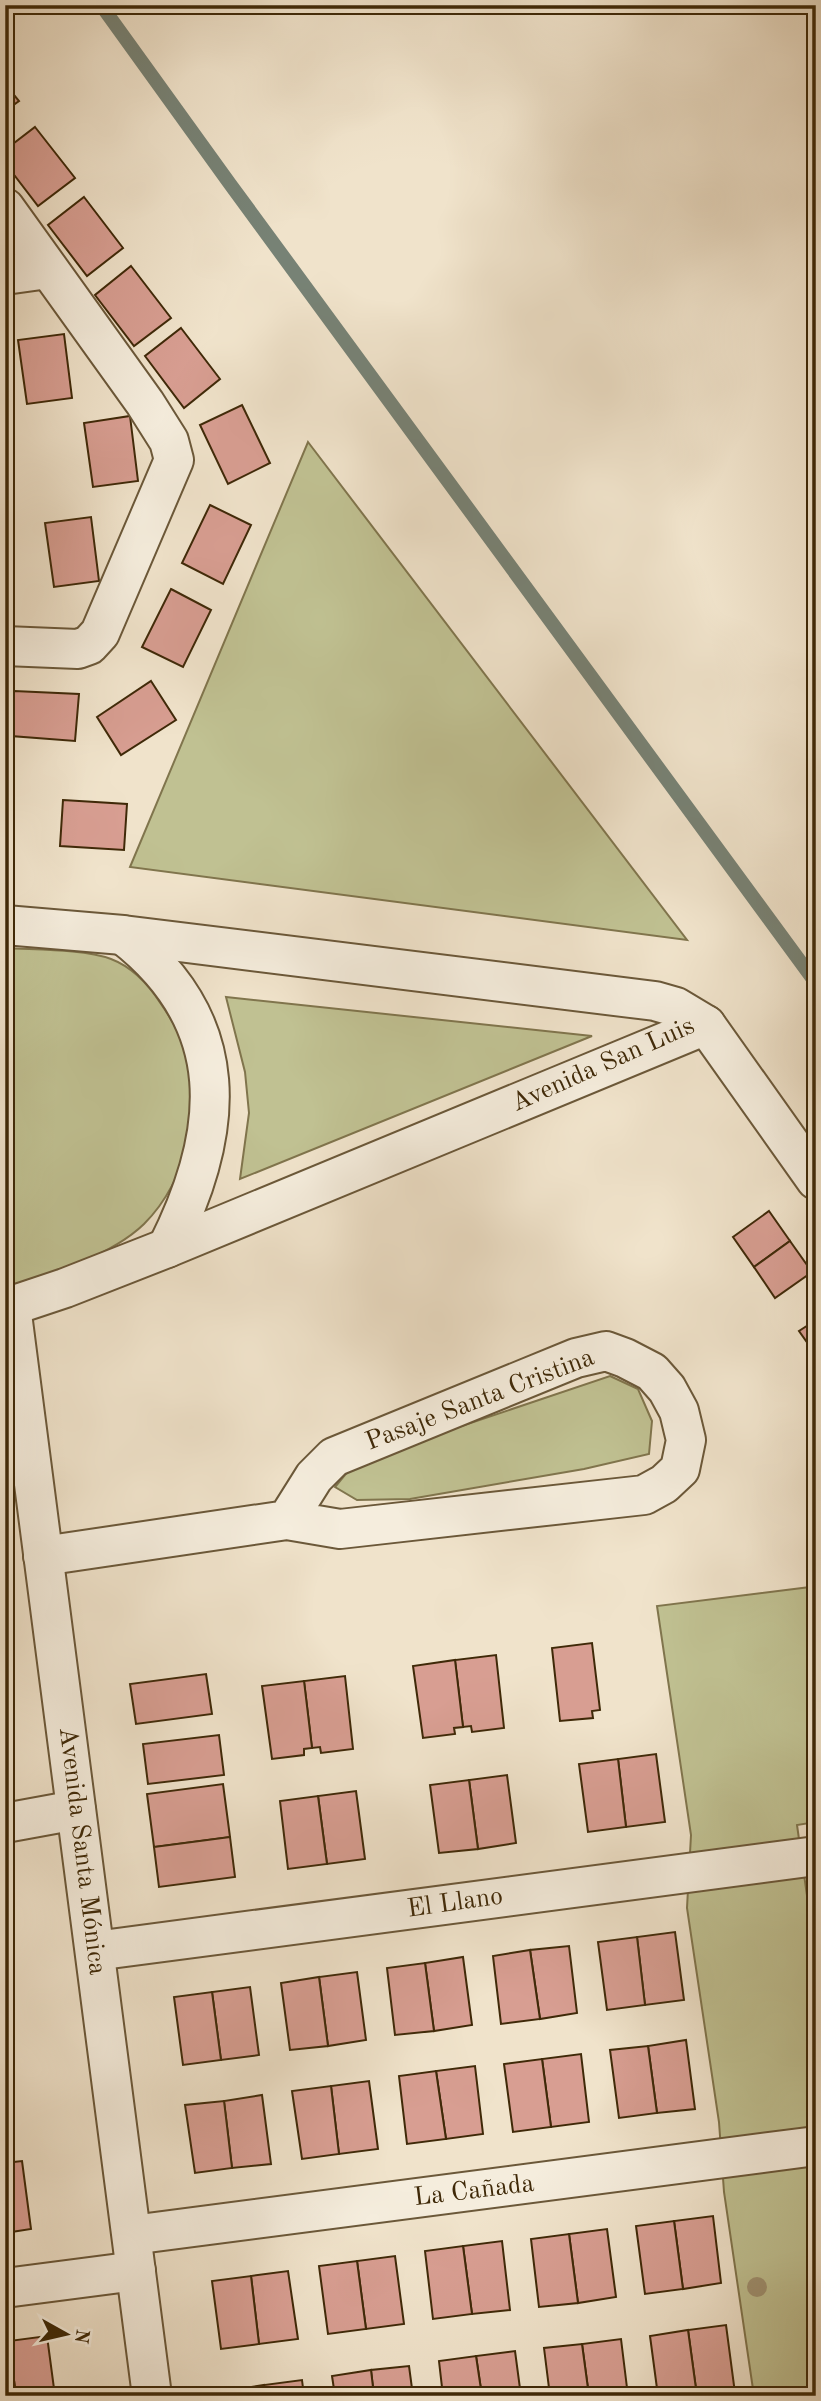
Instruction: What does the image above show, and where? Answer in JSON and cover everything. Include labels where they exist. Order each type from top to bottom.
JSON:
[{"type":"street","points":[[5,208],[145,403],[169,441],[174,460],[100,633],[89,645],[78,649],[5,646]]},
{"type":"street","points":[[5,275],[48,269]]},
{"type":"street","name":"Avenida San Luis","points":[[5,925],[123,935],[627,996],[655,1000],[676,1007],[706,1025]]},
{"type":"street","points":[[123,935],[154,961],[180,994],[197,1025],[206,1053],[210,1114],[205,1143],[197,1180],[167,1248]]},
{"type":"street","points":[[706,1025],[816,1180]]},
{"type":"street","name":"Avenida San Luis","points":[[8,1307],[167,1248],[706,1025]]},
{"type":"street","name":"Avenida Santa Mónica","points":[[8,1307],[152,2396]]},
{"type":"street","name":"Pasaje Santa Cristina","points":[[43,1556],[287,1520],[340,1529],[644,1495],[664,1484],[680,1469],[686,1440],[680,1411],[667,1389],[652,1372],[625,1358],[606,1351],[576,1358],[334,1457],[314,1477],[287,1520]]},
{"type":"street","points":[[5,1823],[76,1810]]},
{"type":"street","name":"El Llano","points":[[94,1951],[816,1856]]},
{"type":"street","name":"La Cañada","points":[[5,2288],[134,2253],[816,2146]]},
{"type":"green space","points":[[308,442],[687,940],[130,867]]},
{"type":"green space","points":[[5,948],[87,953],[119,962],[133,972],[156,997],[180,1035],[190,1069],[192,1117],[188,1141],[172,1186],[144,1224],[115,1246],[79,1264],[5,1288]]},
{"type":"green space","points":[[226,997],[592,1036],[240,1179],[249,1113],[245,1072]]},
{"type":"green space","points":[[610,1376],[638,1389],[652,1421],[649,1454],[584,1469],[410,1499],[357,1500],[335,1487],[349,1470],[423,1439]]},
{"type":"green space","points":[[816,1583],[816,1822],[797,1825],[816,1959],[816,2396],[754,2396],[724,2192],[719,2122],[687,1908],[691,1835],[657,1606],[810,1587]]},
{"type":"building","points":[[5,84],[19,101],[5,111]]},
{"type":"building","points":[[35,127],[75,178],[38,206],[5,163],[5,150]]},
{"type":"building","points":[[84,197],[123,248],[87,276],[48,225]]},
{"type":"building","points":[[131,266],[171,318],[134,346],[95,295]]},
{"type":"building","points":[[181,328],[220,379],[184,408],[145,356]]},
{"type":"building","points":[[64,334],[72,398],[27,404],[18,340]]},
{"type":"building","points":[[242,405],[270,463],[228,484],[200,425]]},
{"type":"building","points":[[130,416],[138,481],[93,487],[84,423]]},
{"type":"building","points":[[210,505],[251,525],[223,584],[182,563]]},
{"type":"building","points":[[91,517],[99,581],[54,587],[45,523]]},
{"type":"building","points":[[171,589],[211,610],[183,667],[142,647]]},
{"type":"building","points":[[151,681],[176,720],[121,755],[97,717]]},
{"type":"building","points":[[14,691],[79,694],[75,741],[11,736]]},
{"type":"building","points":[[5,790],[14,790],[13,836],[5,836]]},
{"type":"building","points":[[63,800],[127,804],[124,850],[60,846]]},
{"type":"building","points":[[769,1211],[790,1241],[754,1267],[733,1237]]},
{"type":"building","points":[[790,1241],[812,1272],[775,1298],[754,1267]]},
{"type":"building","points":[[816,1320],[816,1355],[799,1331]]},
{"type":"building","points":[[592,1643],[600,1710],[592,1711],[593,1718],[560,1721],[552,1648]]},
{"type":"building","points":[[496,1655],[504,1728],[472,1732],[471,1726],[463,1727],[455,1660]]},
{"type":"building","points":[[455,1660],[463,1727],[454,1728],[455,1734],[423,1738],[413,1666]]},
{"type":"building","points":[[206,1674],[212,1714],[136,1724],[130,1684]]},
{"type":"building","points":[[345,1676],[353,1749],[321,1753],[320,1747],[312,1748],[304,1681]]},
{"type":"building","points":[[304,1681],[312,1748],[304,1749],[304,1755],[272,1759],[262,1686]]},
{"type":"building","points":[[219,1735],[224,1775],[148,1784],[143,1744]]},
{"type":"building","points":[[656,1754],[665,1822],[626,1827],[618,1759]]},
{"type":"building","points":[[618,1759],[626,1827],[588,1832],[579,1764]]},
{"type":"building","points":[[507,1775],[516,1843],[478,1849],[469,1780]]},
{"type":"building","points":[[469,1780],[478,1849],[439,1853],[430,1785]]},
{"type":"building","points":[[223,1784],[230,1837],[154,1847],[147,1794]]},
{"type":"building","points":[[356,1791],[365,1859],[327,1864],[318,1796]]},
{"type":"building","points":[[318,1796],[327,1864],[288,1869],[280,1801]]},
{"type":"building","points":[[230,1837],[235,1877],[159,1887],[154,1847]]},
{"type":"building","points":[[675,1932],[684,2000],[645,2005],[637,1937]]},
{"type":"building","points":[[637,1937],[645,2005],[607,2010],[598,1942]]},
{"type":"building","points":[[569,1946],[577,2013],[540,2019],[530,1950]]},
{"type":"building","points":[[530,1950],[540,2019],[501,2024],[493,1956]]},
{"type":"building","points":[[463,1957],[472,2025],[434,2031],[425,1963]]},
{"type":"building","points":[[425,1963],[434,2031],[395,2035],[387,1968]]},
{"type":"building","points":[[357,1972],[366,2040],[328,2046],[319,1977]]},
{"type":"building","points":[[319,1977],[328,2046],[290,2050],[281,1983]]},
{"type":"building","points":[[250,1987],[259,2055],[221,2060],[212,1992]]},
{"type":"building","points":[[212,1992],[221,2060],[183,2065],[174,1997]]},
{"type":"building","points":[[686,2040],[695,2109],[657,2113],[648,2046]]},
{"type":"building","points":[[648,2046],[657,2113],[619,2118],[610,2050]]},
{"type":"building","points":[[581,2054],[589,2122],[551,2127],[542,2059]]},
{"type":"building","points":[[542,2059],[551,2127],[513,2132],[504,2064]]},
{"type":"building","points":[[475,2066],[483,2134],[446,2139],[436,2071]]},
{"type":"building","points":[[436,2071],[446,2139],[407,2144],[399,2076]]},
{"type":"building","points":[[369,2081],[378,2149],[339,2154],[331,2086]]},
{"type":"building","points":[[331,2086],[339,2154],[302,2159],[292,2091]]},
{"type":"building","points":[[262,2095],[271,2164],[232,2168],[224,2101]]},
{"type":"building","points":[[224,2101],[232,2168],[195,2173],[185,2105]]},
{"type":"building","points":[[22,2161],[31,2229],[5,2233],[5,2163]]},
{"type":"building","points":[[713,2216],[721,2283],[683,2289],[674,2221]]},
{"type":"building","points":[[674,2221],[683,2289],[645,2294],[636,2226]]},
{"type":"building","points":[[607,2229],[616,2297],[578,2303],[569,2234]]},
{"type":"building","points":[[569,2234],[578,2303],[539,2307],[531,2239]]},
{"type":"building","points":[[502,2241],[510,2310],[472,2314],[463,2246]]},
{"type":"building","points":[[463,2246],[472,2314],[433,2319],[425,2251]]},
{"type":"building","points":[[395,2256],[404,2324],[366,2329],[357,2261]]},
{"type":"building","points":[[357,2261],[366,2329],[328,2334],[319,2266]]},
{"type":"building","points":[[288,2271],[298,2339],[259,2344],[251,2276]]},
{"type":"building","points":[[251,2276],[259,2344],[221,2349],[212,2281]]},
{"type":"building","points":[[726,2325],[735,2393],[697,2396],[688,2330]]},
{"type":"building","points":[[688,2330],[697,2396],[658,2396],[650,2336]]},
{"type":"building","points":[[47,2336],[55,2396],[16,2396],[9,2341]]},
{"type":"building","points":[[621,2339],[628,2396],[589,2396],[582,2344]]},
{"type":"building","points":[[5,2341],[9,2341],[16,2396],[5,2396]]},
{"type":"building","points":[[582,2344],[589,2396],[550,2396],[544,2348]]},
{"type":"building","points":[[515,2351],[521,2396],[482,2396],[476,2356]]},
{"type":"building","points":[[476,2356],[482,2396],[443,2396],[439,2361]]},
{"type":"building","points":[[409,2366],[413,2396],[374,2396],[371,2370]]},
{"type":"building","points":[[371,2370],[374,2396],[335,2396],[332,2376]]},
{"type":"building","points":[[302,2380],[304,2396],[265,2396],[264,2385]]},
{"type":"building","points":[[264,2385],[265,2396],[226,2396],[225,2391]]},
{"type":"waterway","points":[[101,5],[816,983]]}]
